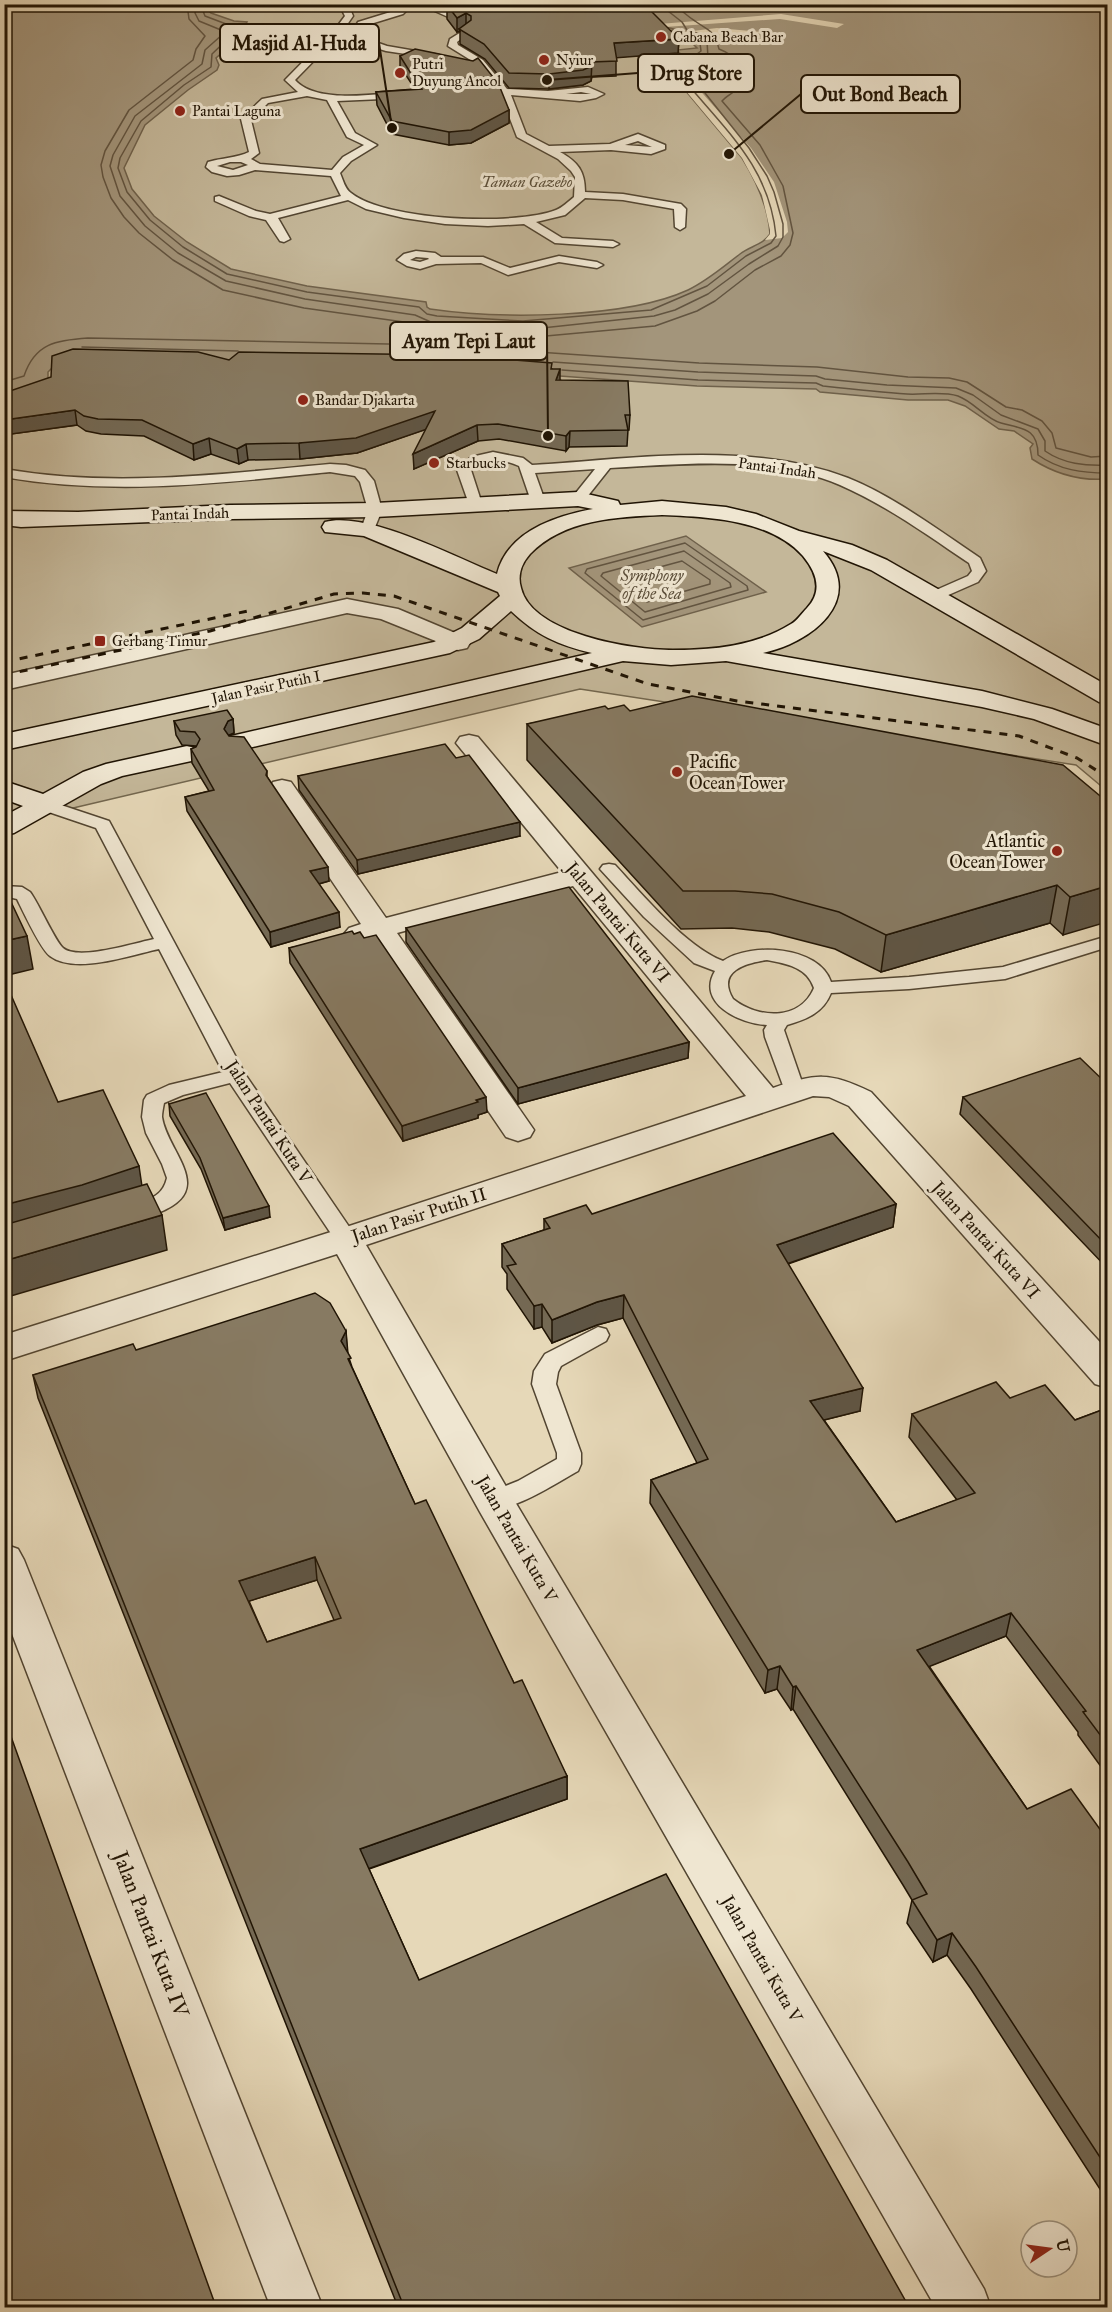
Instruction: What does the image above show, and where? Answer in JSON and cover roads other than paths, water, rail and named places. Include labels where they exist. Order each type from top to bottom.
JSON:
[{"type":"street","name":"Pantai Indah","points":[[4,536],[336,527],[475,504],[578,499],[626,509]]},
{"type":"street","points":[[791,536],[814,553],[828,572],[829,593],[820,613],[798,630],[766,645],[726,654],[673,658],[620,654],[579,644],[545,630],[521,612],[509,592],[509,566],[524,546],[550,529],[585,517],[626,509],[698,509],[733,515],[764,524],[791,536],[844,550],[879,565],[932,597],[1031,675],[1107,697]]},
{"type":"street","name":"Pantai Indah","points":[[4,518],[78,519],[230,512],[372,520],[509,592]]},
{"type":"street","name":"Jalan Pasir Putih I","points":[[4,742],[418,654],[458,643],[482,627],[509,592]]},
{"type":"street","points":[[4,683],[347,606],[364,606],[388,613],[458,643]]},
{"type":"street","points":[[240,742],[620,654]]},
{"type":"street","points":[[726,654],[982,699],[1043,714],[1107,738]]},
{"type":"street","points":[[982,699],[1008,693],[1031,675]]},
{"type":"street","name":"Jalan Pantai Kuta VI","points":[[469,743],[595,873],[781,1096]]},
{"type":"street","points":[[4,827],[43,804],[115,770],[187,754]]},
{"type":"street","points":[[282,788],[518,1130]]},
{"type":"street","points":[[4,789],[43,804]]},
{"type":"street","points":[[335,941],[595,873]]},
{"type":"street","name":"Jalan Pasir Putih II","points":[[4,1348],[346,1239],[811,1086],[834,1087]]},
{"type":"street","name":"Jalan Pantai Kuta VI","points":[[834,1087],[860,1099],[867,1106],[1107,1375]]},
{"type":"street","name":"Jalan Pantai Kuta V","points":[[346,1239],[494,1501],[965,2307]]},
{"type":"street","name":"Jalan Pantai Kuta IV","points":[[4,1560],[297,2307]]},
{"type":"lane","points":[[403,4],[405,8],[400,12],[361,24],[356,32],[357,39],[386,48],[450,58],[467,52]]},
{"type":"lane","points":[[423,4],[458,18]]},
{"type":"lane","points":[[305,94],[293,87],[291,80],[349,16],[342,5]]},
{"type":"lane","points":[[335,173],[339,185],[348,197],[364,206],[380,212],[442,222],[474,224],[526,220],[557,213],[575,204],[581,195],[582,184],[577,173],[550,149],[521,135],[506,92],[488,70],[467,52],[456,48],[453,41],[466,32]]},
{"type":"lane","points":[[465,63],[488,70]]},
{"type":"lane","points":[[243,159],[254,153],[246,119],[265,101],[305,94],[330,97],[402,90],[417,94]]},
{"type":"lane","points":[[488,92],[549,94]]},
{"type":"lane","points":[[330,97],[351,135],[372,146],[347,159],[335,173]]},
{"type":"lane","points":[[550,149],[611,147]]},
{"type":"lane","points":[[254,167],[254,163],[243,159],[219,160],[211,167],[216,171],[231,172],[254,167],[335,173]]},
{"type":"lane","points":[[581,195],[634,199],[677,206],[681,209],[680,226]]},
{"type":"lane","points":[[219,199],[253,214],[270,217],[348,197]]},
{"type":"lane","points":[[270,217],[276,223],[284,239]]},
{"type":"lane","points":[[526,220],[552,237],[569,243],[613,244]]},
{"type":"lane","points":[[436,235],[443,227],[442,222]]},
{"type":"lane","points":[[426,243],[416,254],[432,255],[436,258],[435,261],[483,260],[508,272],[559,259],[597,265]]},
{"type":"lane","points":[[559,259],[569,243]]},
{"type":"lane","points":[[475,504],[464,470],[468,464],[490,456],[518,460],[525,464],[538,501]]},
{"type":"lane","name":"Pantai Indah","points":[[527,469],[702,460],[754,463],[806,470],[842,481],[899,510],[975,561],[979,571],[973,579],[932,597]]},
{"type":"lane","points":[[578,499],[605,465]]},
{"type":"lane","points":[[4,473],[26,478],[85,484],[192,480],[330,468],[346,469],[360,473],[366,481],[372,520]]},
{"type":"lane","name":"Jalan Pantai Kuta V","points":[[43,804],[103,825],[235,1075],[346,1239]]},
{"type":"lane","points":[[595,873],[650,913],[701,959],[725,968]]},
{"type":"lane","points":[[4,891],[16,891],[24,896],[56,952],[73,959],[92,958],[166,942]]},
{"type":"lane","points":[[825,988],[909,983],[1005,973],[1107,941]]},
{"type":"lane","points":[[767,954],[784,956],[812,968],[821,978],[825,988],[823,997],[817,1005],[795,1017],[780,1019],[746,1014],[732,1007],[722,998],[718,987],[719,977],[725,968],[751,956],[767,954]]},
{"type":"lane","points":[[780,1019],[774,1030],[781,1096]]},
{"type":"lane","points":[[111,1221],[143,1212],[162,1203],[175,1191],[178,1176],[153,1121],[150,1110],[154,1100],[176,1090],[235,1075]]},
{"type":"lane","points":[[494,1501],[527,1488],[569,1464],[569,1454],[544,1384],[546,1371],[553,1360],[598,1335]]},
{"type":"water","points":[[5,5],[211,5],[209,11],[211,13],[234,21],[247,22],[238,39],[216,58],[219,65],[217,70],[145,125],[124,168],[132,189],[154,216],[187,242],[231,269],[307,286],[426,302],[430,309],[525,315],[597,311],[662,300],[702,282],[744,251],[764,241],[770,234],[761,194],[742,158],[675,78],[721,74],[719,72],[698,73],[677,50],[697,48],[693,44],[681,43],[673,39],[667,33],[674,29],[665,27],[640,5],[1107,5],[1107,479],[1077,478],[1050,469],[1032,459],[1030,448],[1033,444],[1014,431],[999,429],[965,406],[948,400],[908,400],[820,392],[816,389],[697,386],[436,367],[52,368],[48,372],[48,386],[5,405]]},
{"type":"water","name":"Symphony of the Sea","points":[[686,536],[766,592],[642,627],[569,568]]},
{"type":"railway","points":[[4,675],[210,631],[334,594],[363,593],[394,596],[648,684],[737,701],[1019,736],[1077,758],[1107,777]]},
{"type":"railway","points":[[4,662],[248,611]]},
{"type":"place","name":"Cabana Beach Bar","points":[[661,37]]},
{"type":"place","name":"Nyiur","points":[[544,60]]},
{"type":"place","name":"Putri Duyung Ancol","points":[[400,73]]},
{"type":"place","name":"Drug Store","points":[[547,80]]},
{"type":"place","name":"Pantai Laguna","points":[[180,111]]},
{"type":"place","name":"Masjid Al-Huda","points":[[392,128]]},
{"type":"place","name":"Out Bond Beach","points":[[729,154]]},
{"type":"place","name":"Bandar Djakarta","points":[[303,400]]},
{"type":"place","name":"Ayam Tepi Laut","points":[[548,436]]},
{"type":"place","name":"Starbucks","points":[[434,463]]},
{"type":"place","name":"Gerbang Timur","points":[[100,641]]},
{"type":"place","name":"Pacific Ocean Tower","points":[[677,772]]},
{"type":"place","name":"Atlantic Ocean Tower","points":[[1057,851]]},
{"type":"park label","name":"Taman Gazebo","points":[[527,182]]}]
